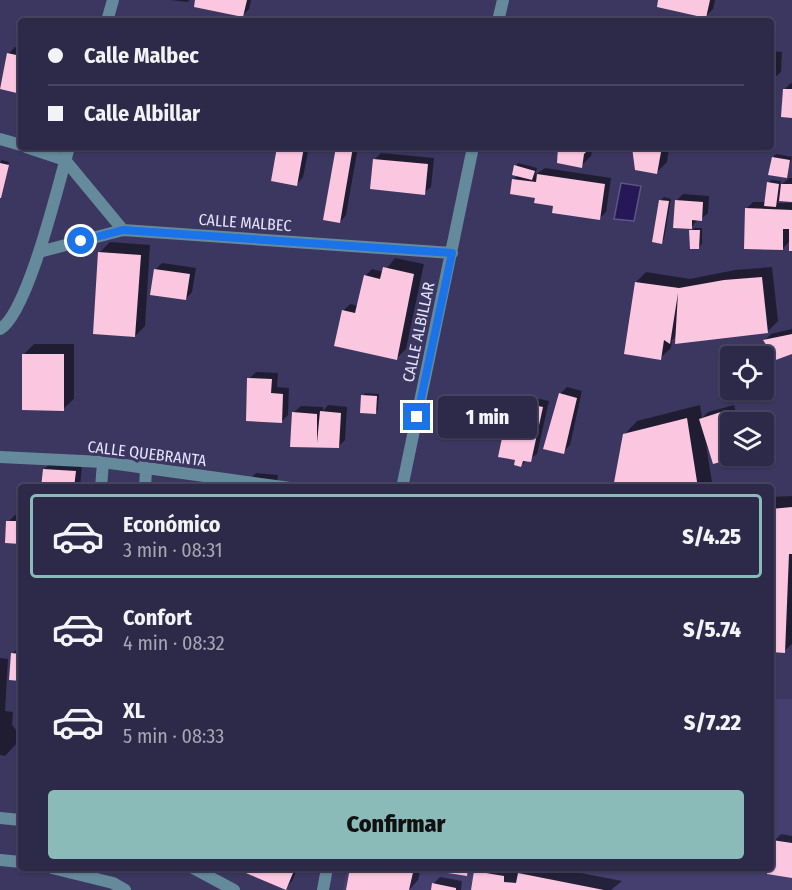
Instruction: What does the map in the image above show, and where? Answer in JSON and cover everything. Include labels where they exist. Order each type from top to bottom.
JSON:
[{"type":"street","points":[[108,18],[113,0]]},
{"type":"street","points":[[499,18],[502,0]]},
{"type":"street","points":[[0,139],[18,144]]},
{"type":"street","points":[[35,150],[65,160],[123,230]]},
{"type":"street","points":[[1,328],[13,315],[39,252],[68,150]]},
{"type":"street","name":"CALLE ALBILLAR","points":[[403,484],[472,150]]},
{"type":"street","name":"CALLE MALBEC","points":[[39,252],[123,230],[452,253]]},
{"type":"street","name":"CALLE QUEBRANTA","points":[[0,457],[103,462],[260,484]]},
{"type":"street","points":[[101,484],[103,462]]},
{"type":"street","points":[[145,484],[146,469]]},
{"type":"street","points":[[0,818],[18,820]]},
{"type":"street","points":[[0,860],[18,862]]},
{"type":"street","points":[[63,871],[113,884],[125,890]]},
{"type":"street","points":[[199,871],[234,890]]},
{"type":"street","points":[[323,890],[326,871]]},
{"type":"shaded area","points":[[621,183],[641,186],[634,221],[614,219]]},
{"type":"shaded area","points":[[774,699],[792,699],[792,890],[343,890],[347,871],[774,871]]},
{"type":"building","points":[[195,0],[247,0],[243,17],[194,7]]},
{"type":"building","points":[[658,0],[710,0],[706,18],[657,7]]},
{"type":"building","points":[[7,53],[18,55],[18,93],[0,89]]},
{"type":"building","points":[[783,89],[792,89],[792,118],[781,117]]},
{"type":"building","points":[[276,150],[303,150],[297,186],[271,181]]},
{"type":"building","points":[[335,150],[352,150],[340,223],[323,220]]},
{"type":"building","points":[[558,150],[588,150],[584,154],[582,168],[557,163]]},
{"type":"building","points":[[632,150],[660,150],[657,174],[635,170]]},
{"type":"building","points":[[772,157],[790,160],[787,178],[768,175]]},
{"type":"building","points":[[373,159],[428,164],[425,195],[370,189]]},
{"type":"building","points":[[0,163],[9,165],[1,198],[0,198]]},
{"type":"building","points":[[514,165],[535,171],[532,180],[512,175]]},
{"type":"building","points":[[537,174],[605,184],[600,220],[552,213],[553,206],[534,203],[535,198],[510,194],[512,179],[536,182]]},
{"type":"building","points":[[767,182],[779,184],[776,207],[764,206]]},
{"type":"building","points":[[781,184],[792,184],[792,202],[779,201]]},
{"type":"building","points":[[659,200],[669,201],[662,244],[652,242]]},
{"type":"building","points":[[675,200],[703,202],[702,221],[692,220],[692,229],[673,228]]},
{"type":"building","points":[[745,208],[792,210],[792,251],[789,251],[789,229],[783,229],[783,250],[744,249]]},
{"type":"building","points":[[689,230],[700,230],[699,249],[690,249]]},
{"type":"building","points":[[98,252],[141,255],[135,337],[93,334]]},
{"type":"building","points":[[383,267],[414,274],[397,360],[334,346],[342,310],[355,313],[364,275],[380,279]]},
{"type":"building","points":[[154,269],[190,274],[186,300],[150,295]]},
{"type":"building","points":[[762,277],[768,333],[675,344],[678,293],[670,344],[664,340],[661,360],[624,354],[635,282],[679,288],[724,280]]},
{"type":"building","points":[[792,334],[792,354],[774,361],[774,346],[767,346],[763,340]]},
{"type":"building","points":[[22,354],[64,354],[64,411],[22,410]]},
{"type":"building","points":[[247,378],[272,379],[271,393],[283,394],[282,423],[246,421]]},
{"type":"building","points":[[559,393],[577,398],[564,454],[543,449]]},
{"type":"building","points":[[361,395],[377,396],[376,414],[360,413]]},
{"type":"building","points":[[510,400],[543,407],[531,462],[523,461],[521,467],[514,465],[515,460],[498,457]]},
{"type":"building","points":[[320,411],[341,413],[339,448],[290,447],[292,412],[317,414],[317,443]]},
{"type":"building","points":[[720,412],[720,462],[713,464],[699,419]]},
{"type":"building","points":[[687,418],[697,484],[614,484],[623,434]]},
{"type":"building","points":[[43,469],[76,471],[74,484],[41,484]]},
{"type":"building","points":[[792,507],[792,554],[789,554],[785,653],[774,652],[774,509]]},
{"type":"building","points":[[6,521],[18,521],[18,544],[5,543]]},
{"type":"building","points":[[11,653],[18,654],[18,681],[9,680]]},
{"type":"building","points":[[774,840],[792,843],[792,878],[767,874],[768,871],[774,871]]},
{"type":"building","points":[[241,871],[294,871],[286,890]]},
{"type":"building","points":[[349,871],[413,871],[409,890],[346,890]]},
{"type":"building","points":[[448,871],[468,871],[467,876],[448,873]]},
{"type":"building","points":[[474,871],[504,876],[504,882],[516,883],[518,873],[604,890],[471,890]]},
{"type":"building","points":[[432,883],[456,888],[456,890],[431,890]]},
{"type":"route","points":[[81,241],[123,230],[452,253],[417,417]]}]
